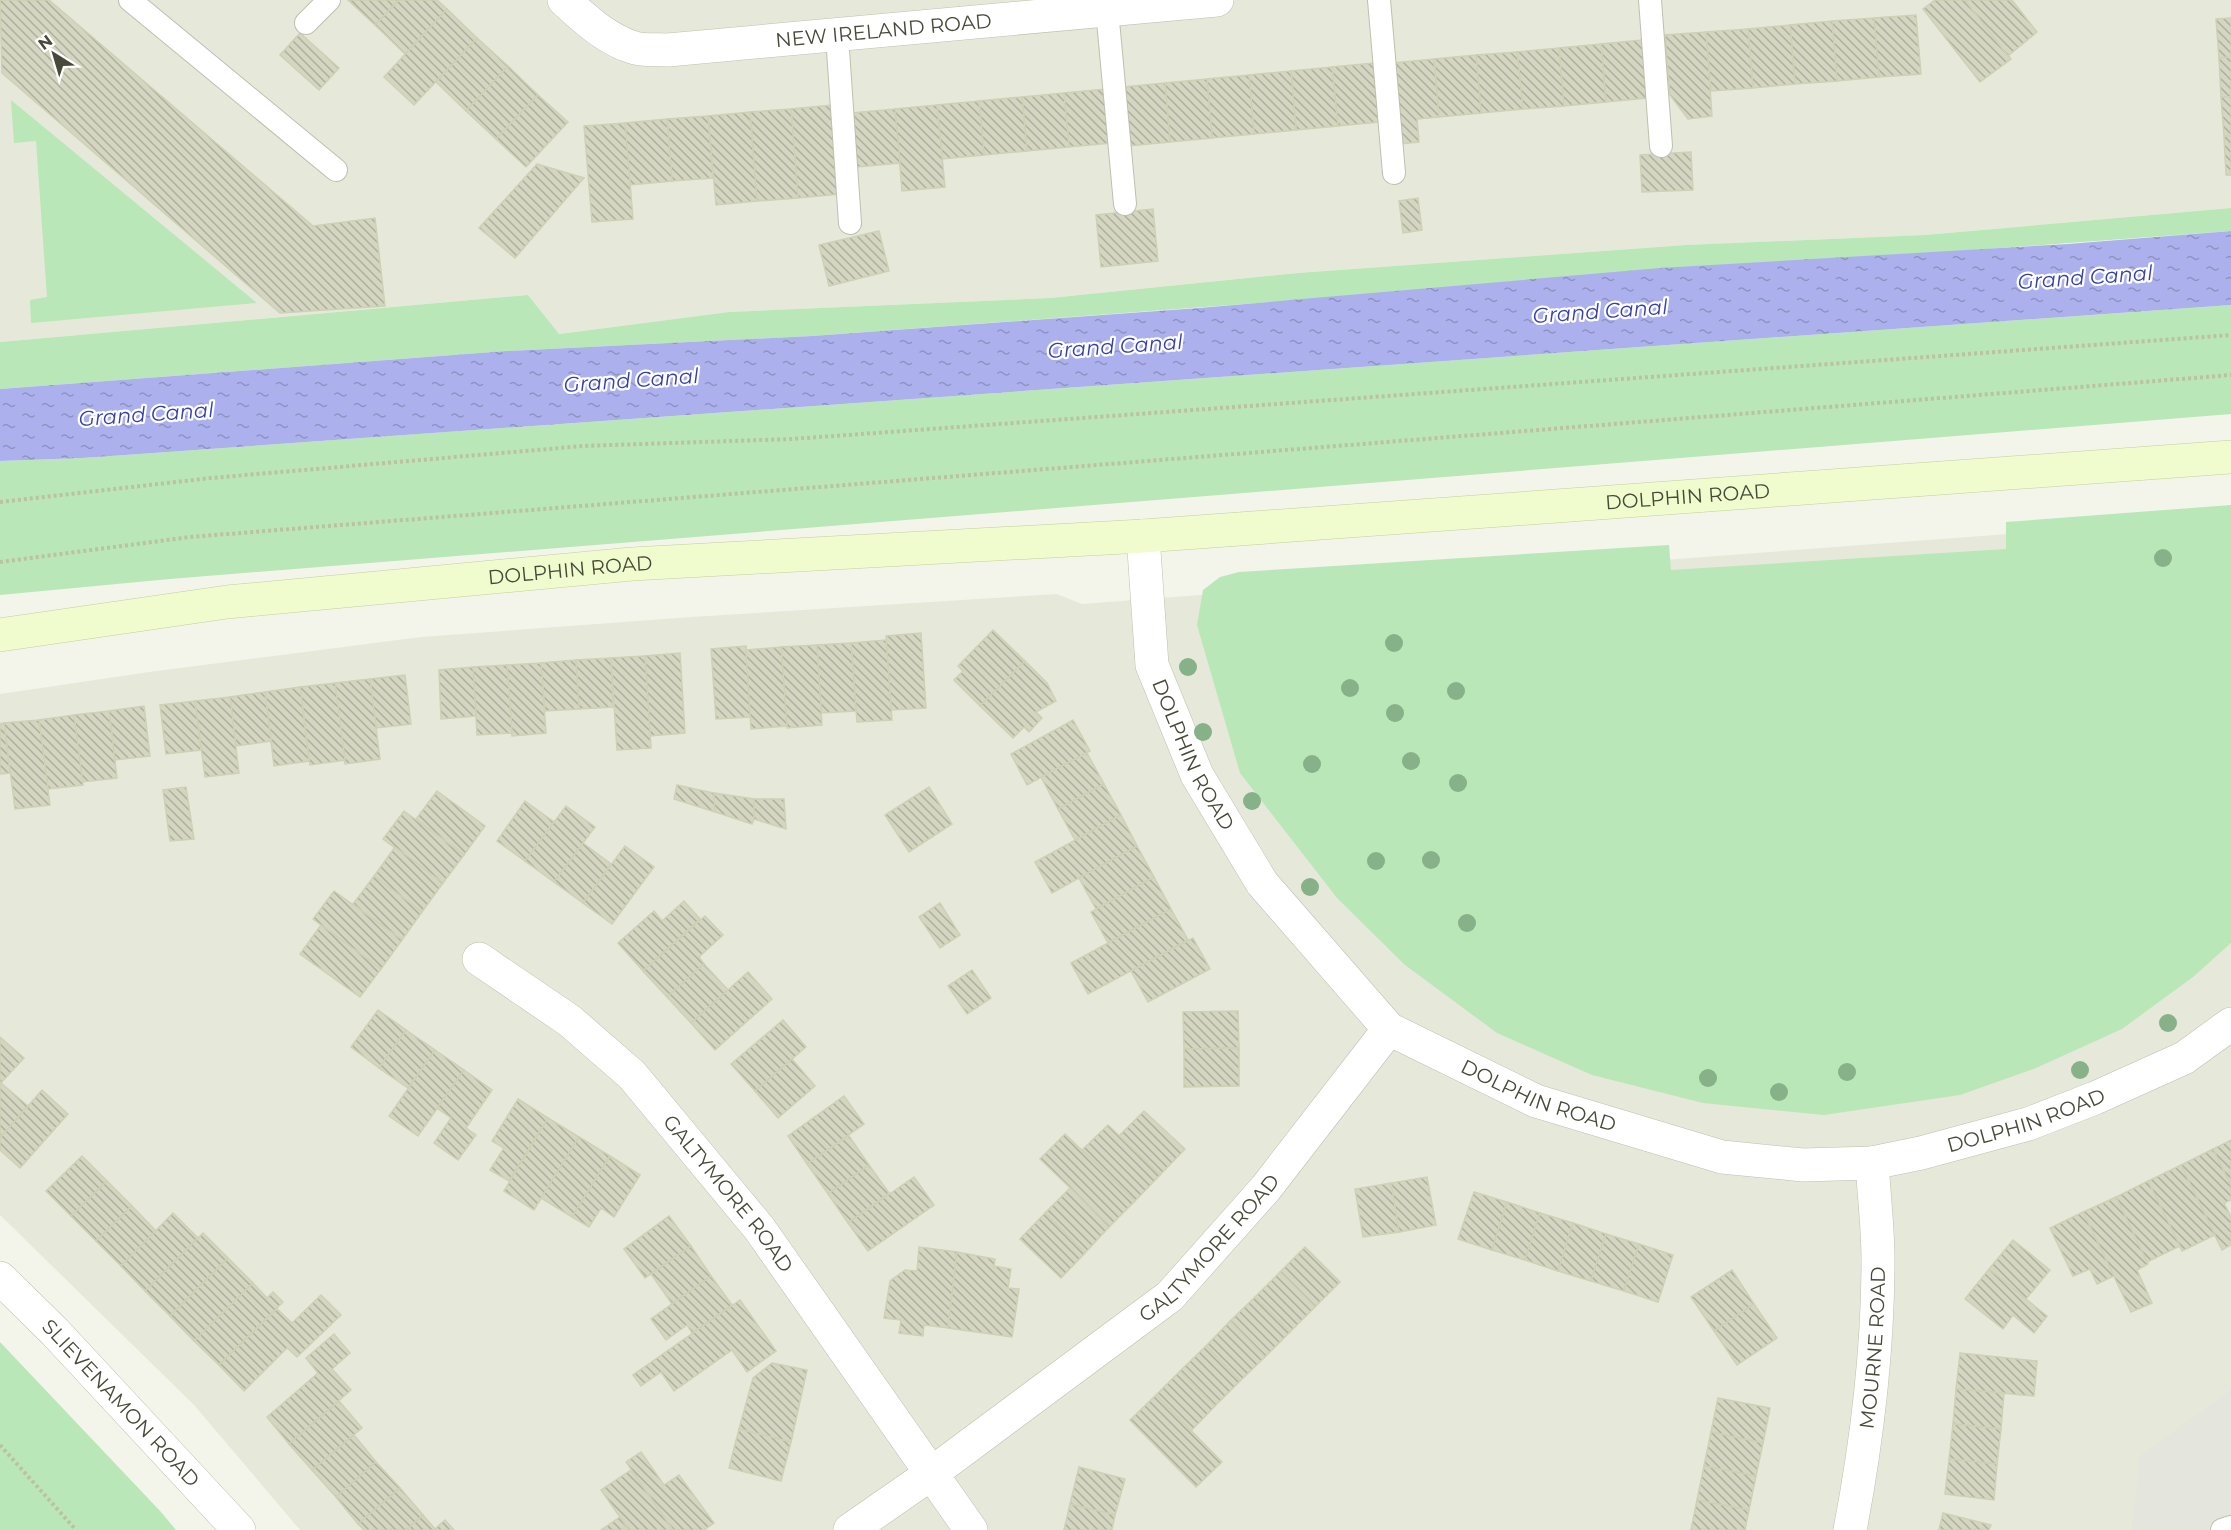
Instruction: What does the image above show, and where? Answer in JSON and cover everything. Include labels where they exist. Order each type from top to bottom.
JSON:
[{"type":"main road","name":"DOLPHIN ROAD","points":[[0,635],[227,602],[632,564],[1143,536],[2231,458]]},
{"type":"street","name":"NEW IRELAND ROAD","points":[[564,0],[595,27],[614,39],[636,49],[668,50],[1217,0]]},
{"type":"street","name":"DOLPHIN ROAD","points":[[1143,536],[1152,665],[1197,775],[1262,883],[1389,1029],[1536,1101],[1722,1157],[1803,1165],[1872,1163],[1922,1153],[2028,1124],[2184,1058],[2231,1024]]},
{"type":"street","name":"GALTYMORE ROAD","points":[[479,959],[570,1021],[632,1076],[759,1228],[972,1530]]},
{"type":"street","name":"GALTYMORE ROAD","points":[[850,1530],[932,1473],[1170,1296],[1266,1188],[1389,1029]]},
{"type":"street","name":"MOURNE ROAD","points":[[1850,1530],[1858,1491],[1873,1374],[1878,1259],[1872,1163]]},
{"type":"street","name":"SLIEVENAMON ROAD","points":[[0,1278],[55,1332],[239,1530]]},
{"type":"lane","points":[[130,0],[336,170]]},
{"type":"lane","points":[[306,23],[329,0]]},
{"type":"lane","points":[[1379,0],[1394,173]]},
{"type":"lane","points":[[1650,0],[1661,146]]},
{"type":"lane","points":[[1107,10],[1125,204]]},
{"type":"lane","points":[[837,36],[850,223]]},
{"type":"lane","points":[[2222,1530],[2231,1527]]},
{"type":"path","points":[[0,502],[211,478],[583,446],[803,438],[2231,335]]},
{"type":"path","points":[[0,562],[190,537],[2231,375]]},
{"type":"path","points":[[0,1445],[76,1530]]},
{"type":"shaded area","points":[[0,0],[2231,0],[2231,208],[1925,235],[1686,245],[1298,273],[1050,298],[729,312],[558,334],[528,295],[0,342]]},
{"type":"shaded area","points":[[2231,517],[2231,1389],[2141,1456],[2131,1530],[300,1530],[194,1405],[0,1215],[0,694],[156,671],[421,637],[1057,594],[1082,604]]},
{"type":"shaded area","points":[[2231,1389],[2231,1530],[2131,1530],[2140,1456]]},
{"type":"green space","points":[[11,100],[257,303],[31,323],[30,300],[47,297],[36,141],[14,143]]},
{"type":"green space","points":[[2231,208],[2231,231],[812,336],[506,351],[0,389],[0,342],[528,295],[559,334],[729,312],[1050,298],[1298,273],[1686,245],[1925,235]]},
{"type":"green space","points":[[2231,305],[2231,414],[170,579],[0,595],[0,461],[83,458]]},
{"type":"green space","points":[[2231,505],[2231,943],[2193,977],[2122,1029],[2036,1068],[1960,1095],[1824,1115],[1703,1103],[1592,1075],[1497,1033],[1405,965],[1337,898],[1240,773],[1197,625],[1203,590],[1220,577],[1239,572],[1669,545],[1671,570],[2006,549],[2006,522]]},
{"type":"green space","points":[[0,1342],[161,1512],[176,1530],[0,1530]]},
{"type":"water","name":"Grand Canal","points":[[2231,231],[2231,305],[83,458],[0,461],[0,389],[506,351],[812,336],[1199,308],[1660,268],[2068,244]]},
{"type":"building","points":[[0,0],[49,0],[313,226],[375,218],[385,306],[280,313],[2,73]]},
{"type":"building","points":[[348,0],[399,0],[375,25]]},
{"type":"building","points":[[399,0],[437,0],[447,9],[405,54],[375,25]]},
{"type":"building","points":[[1935,0],[1965,0],[2011,59],[1980,82],[1923,9]]},
{"type":"building","points":[[1965,0],[2012,0],[2037,32],[2008,56]]},
{"type":"building","points":[[447,9],[477,38],[414,105],[384,77]]},
{"type":"building","points":[[1916,15],[1921,74],[1879,77],[1874,18]]},
{"type":"building","points":[[1874,18],[1879,77],[1837,81],[1832,21]]},
{"type":"building","points":[[2231,18],[2231,57],[2219,58],[2216,19]]},
{"type":"building","points":[[1832,21],[1837,81],[1795,84],[1790,25]]},
{"type":"building","points":[[1790,25],[1795,84],[1753,88],[1748,29]]},
{"type":"building","points":[[1748,29],[1753,88],[1711,91],[1706,32]]},
{"type":"building","points":[[1706,32],[1712,116],[1688,119],[1670,95],[1665,35]]},
{"type":"building","points":[[300,33],[339,68],[319,90],[280,55]]},
{"type":"building","points":[[477,38],[508,66],[466,111],[436,82]]},
{"type":"building","points":[[1642,40],[1647,98],[1606,102],[1601,44]]},
{"type":"building","points":[[1601,44],[1606,102],[1564,106],[1559,48]]},
{"type":"building","points":[[1559,48],[1564,106],[1523,109],[1517,52]]},
{"type":"building","points":[[1517,52],[1523,109],[1481,113],[1476,55]]},
{"type":"building","points":[[1476,55],[1481,113],[1439,117],[1434,59]]},
{"type":"building","points":[[2231,57],[2231,97],[2221,97],[2219,58]]},
{"type":"building","points":[[1434,59],[1439,117],[1417,119],[1419,142],[1400,144],[1393,63]]},
{"type":"building","points":[[1374,63],[1379,122],[1338,126],[1332,67]]},
{"type":"building","points":[[508,66],[538,95],[496,139],[466,111]]},
{"type":"building","points":[[1332,67],[1338,126],[1296,130],[1291,71]]},
{"type":"building","points":[[1291,71],[1296,130],[1254,134],[1249,75]]},
{"type":"building","points":[[1249,75],[1254,134],[1212,138],[1207,79]]},
{"type":"building","points":[[1207,79],[1212,138],[1170,142],[1165,83]]},
{"type":"building","points":[[1165,83],[1170,142],[1128,146],[1123,87]]},
{"type":"building","points":[[1106,89],[1111,143],[1069,147],[1064,93]]},
{"type":"building","points":[[1064,93],[1069,147],[1027,151],[1022,97]]},
{"type":"building","points":[[538,95],[568,122],[526,167],[496,139]]},
{"type":"building","points":[[1022,97],[1027,151],[984,155],[979,101]]},
{"type":"building","points":[[2221,97],[2231,97],[2231,136],[2224,136]]},
{"type":"building","points":[[979,101],[984,155],[942,159],[937,105]]},
{"type":"building","points":[[832,105],[840,194],[798,198],[791,109]]},
{"type":"building","points":[[937,105],[945,187],[902,191],[895,109]]},
{"type":"building","points":[[791,109],[798,198],[757,201],[750,112]]},
{"type":"building","points":[[895,109],[900,163],[857,167],[852,113]]},
{"type":"building","points":[[750,112],[757,201],[716,205],[708,116]]},
{"type":"building","points":[[708,116],[713,178],[672,181],[667,119]]},
{"type":"building","points":[[667,119],[672,181],[630,185],[625,123]]},
{"type":"building","points":[[625,123],[633,219],[592,222],[584,126]]},
{"type":"building","points":[[2224,136],[2231,136],[2231,175],[2226,175]]},
{"type":"building","points":[[1691,152],[1693,190],[1642,192],[1640,155]]},
{"type":"building","points":[[537,164],[584,178],[515,258],[479,228]]},
{"type":"building","points":[[1418,198],[1422,230],[1403,233],[1399,201]]},
{"type":"building","points":[[1153,209],[1158,261],[1101,267],[1096,215]]},
{"type":"building","points":[[879,231],[889,271],[829,286],[819,245]]},
{"type":"building","points":[[993,630],[1025,661],[980,706],[954,680],[963,671],[958,666]]},
{"type":"building","points":[[921,633],[926,708],[891,710],[886,636]]},
{"type":"building","points":[[886,640],[892,720],[857,722],[851,643]]},
{"type":"building","points":[[851,643],[856,711],[821,713],[817,645]]},
{"type":"building","points":[[817,645],[822,725],[787,728],[781,647]]},
{"type":"building","points":[[746,646],[751,717],[716,719],[711,649]]},
{"type":"building","points":[[781,647],[787,726],[751,729],[746,650]]},
{"type":"building","points":[[680,653],[685,733],[650,736],[645,656]]},
{"type":"building","points":[[645,656],[651,748],[617,750],[611,658]]},
{"type":"building","points":[[611,658],[613,707],[579,709],[576,660]]},
{"type":"building","points":[[576,660],[579,709],[545,711],[541,663]]},
{"type":"building","points":[[1025,661],[1047,683],[1056,701],[1036,712],[1042,718],[1029,732],[1024,727],[1013,738],[980,706]]},
{"type":"building","points":[[541,663],[546,733],[512,736],[507,665]]},
{"type":"building","points":[[507,665],[512,733],[477,735],[473,667]]},
{"type":"building","points":[[473,667],[476,716],[441,719],[439,670]]},
{"type":"building","points":[[405,675],[411,724],[376,728],[370,679]]},
{"type":"building","points":[[370,679],[380,759],[345,764],[335,683]]},
{"type":"building","points":[[335,683],[345,760],[310,765],[300,687]]},
{"type":"building","points":[[300,687],[309,761],[274,766],[265,692]]},
{"type":"building","points":[[265,692],[271,741],[236,746],[230,697]]},
{"type":"building","points":[[230,697],[239,773],[205,777],[195,701]]},
{"type":"building","points":[[195,701],[201,750],[166,754],[160,705]]},
{"type":"building","points":[[144,706],[150,756],[115,760],[109,711]]},
{"type":"building","points":[[109,711],[117,778],[82,782],[74,715]]},
{"type":"building","points":[[74,715],[83,785],[48,789],[39,720]]},
{"type":"building","points":[[39,720],[50,805],[15,809],[4,723]]},
{"type":"building","points":[[1073,720],[1090,751],[1027,785],[1011,754]]},
{"type":"building","points":[[4,723],[10,773],[0,774],[0,724]]},
{"type":"building","points":[[1087,753],[1104,784],[1058,809],[1041,777]]},
{"type":"building","points":[[1104,784],[1121,815],[1075,840],[1058,809]]},
{"type":"building","points":[[677,785],[714,793],[715,812],[674,799]]},
{"type":"building","points":[[186,787],[194,839],[170,841],[163,790]]},
{"type":"building","points":[[929,787],[952,824],[909,852],[885,815]]},
{"type":"building","points":[[437,791],[485,826],[464,855],[416,819]]},
{"type":"building","points":[[714,793],[754,799],[752,824],[715,812]]},
{"type":"building","points":[[754,799],[784,799],[786,829],[754,819]]},
{"type":"building","points":[[525,801],[554,822],[525,861],[497,841]]},
{"type":"building","points":[[566,806],[595,827],[554,882],[525,861]]},
{"type":"building","points":[[404,811],[464,855],[443,883],[383,839]]},
{"type":"building","points":[[1121,815],[1137,846],[1052,893],[1035,862]]},
{"type":"building","points":[[583,843],[611,864],[583,903],[554,882]]},
{"type":"building","points":[[625,846],[654,867],[612,924],[583,903]]},
{"type":"building","points":[[1137,846],[1154,877],[1096,909],[1079,878]]},
{"type":"building","points":[[395,847],[443,883],[422,912],[374,876]]},
{"type":"building","points":[[374,876],[422,912],[402,940],[353,904]]},
{"type":"building","points":[[1154,877],[1171,909],[1108,943],[1091,912]]},
{"type":"building","points":[[334,891],[402,940],[381,969],[313,919]]},
{"type":"building","points":[[684,901],[700,919],[643,971],[618,943],[654,911],[662,921]]},
{"type":"building","points":[[940,903],[960,935],[940,948],[919,917]]},
{"type":"building","points":[[1171,909],[1188,940],[1088,994],[1071,963]]},
{"type":"building","points":[[705,916],[723,935],[699,957],[704,964],[667,997],[643,971]]},
{"type":"building","points":[[321,925],[381,969],[360,997],[300,954]]},
{"type":"building","points":[[1193,938],[1210,969],[1148,1002],[1131,971]]},
{"type":"building","points":[[704,964],[728,990],[691,1023],[667,997]]},
{"type":"building","points":[[972,970],[991,998],[967,1014],[948,986]]},
{"type":"building","points":[[748,972],[772,999],[715,1050],[691,1023]]},
{"type":"building","points":[[378,1010],[406,1030],[379,1068],[351,1047]]},
{"type":"building","points":[[1238,1011],[1239,1048],[1184,1049],[1183,1012]]},
{"type":"building","points":[[783,1020],[806,1047],[755,1091],[731,1064]]},
{"type":"building","points":[[406,1030],[435,1050],[408,1088],[379,1068]]},
{"type":"building","points":[[0,1037],[24,1058],[0,1084]]},
{"type":"building","points":[[1239,1048],[1239,1086],[1184,1087],[1184,1049]]},
{"type":"building","points":[[435,1050],[464,1070],[418,1136],[389,1116]]},
{"type":"building","points":[[792,1059],[815,1086],[778,1118],[755,1091]]},
{"type":"building","points":[[464,1070],[492,1090],[466,1128],[476,1135],[458,1160],[434,1143],[451,1118],[437,1108]]},
{"type":"building","points":[[0,1084],[28,1106],[0,1138]]},
{"type":"building","points":[[42,1090],[68,1114],[20,1168],[0,1150],[0,1138]]},
{"type":"building","points":[[844,1096],[864,1124],[807,1164],[788,1136]]},
{"type":"building","points":[[518,1099],[548,1118],[509,1181],[490,1170],[504,1148],[492,1141]]},
{"type":"building","points":[[1144,1111],[1185,1149],[1160,1175],[1119,1136]]},
{"type":"building","points":[[548,1118],[579,1137],[534,1210],[504,1191]]},
{"type":"building","points":[[1108,1125],[1160,1175],[1135,1201],[1082,1150]]},
{"type":"building","points":[[1065,1134],[1135,1201],[1110,1226],[1040,1159]]},
{"type":"building","points":[[849,1136],[869,1165],[828,1194],[807,1164]]},
{"type":"building","points":[[579,1137],[610,1156],[572,1217],[541,1198]]},
{"type":"building","points":[[2231,1140],[2231,1186],[2213,1149]]},
{"type":"building","points":[[2213,1149],[2231,1186],[2231,1200],[2224,1203],[2231,1217],[2231,1245],[2222,1250],[2181,1165]]},
{"type":"building","points":[[82,1156],[107,1181],[71,1216],[46,1191]]},
{"type":"building","points":[[610,1156],[640,1175],[614,1217],[601,1208],[589,1227],[572,1217]]},
{"type":"building","points":[[869,1165],[889,1193],[848,1223],[828,1194]]},
{"type":"building","points":[[2181,1165],[2215,1235],[2182,1251],[2148,1181]]},
{"type":"building","points":[[914,1177],[934,1205],[868,1251],[848,1223]]},
{"type":"building","points":[[1427,1177],[1436,1225],[1399,1232],[1391,1183]]},
{"type":"building","points":[[107,1181],[132,1206],[96,1241],[71,1216]]},
{"type":"building","points":[[2148,1181],[2180,1246],[2147,1262],[2116,1197]]},
{"type":"building","points":[[1391,1183],[1399,1232],[1363,1237],[1355,1189]]},
{"type":"building","points":[[1070,1188],[1110,1226],[1085,1253],[1045,1213]]},
{"type":"building","points":[[1474,1192],[1507,1202],[1492,1250],[1458,1239]]},
{"type":"building","points":[[2116,1197],[2148,1264],[2137,1270],[2152,1303],[2131,1312],[2083,1212]]},
{"type":"building","points":[[1507,1202],[1540,1213],[1525,1260],[1492,1250]]},
{"type":"building","points":[[132,1206],[156,1231],[121,1266],[96,1241]]},
{"type":"building","points":[[2083,1212],[2114,1276],[2097,1284],[2090,1269],[2073,1276],[2050,1228]]},
{"type":"building","points":[[173,1213],[198,1238],[145,1291],[121,1266]]},
{"type":"building","points":[[1045,1213],[1085,1253],[1061,1278],[1020,1239]]},
{"type":"building","points":[[1540,1213],[1573,1223],[1558,1271],[1525,1260]]},
{"type":"building","points":[[669,1216],[691,1246],[645,1278],[624,1249]]},
{"type":"building","points":[[1573,1223],[1606,1234],[1591,1281],[1558,1271]]},
{"type":"building","points":[[203,1233],[228,1258],[170,1316],[145,1291]]},
{"type":"building","points":[[1606,1234],[1639,1244],[1624,1291],[1591,1281]]},
{"type":"building","points":[[2013,1240],[2050,1270],[2026,1299],[1989,1269]]},
{"type":"building","points":[[1639,1244],[1673,1255],[1658,1302],[1624,1291]]},
{"type":"building","points":[[691,1246],[711,1276],[672,1304],[651,1274]]},
{"type":"building","points":[[919,1247],[957,1252],[948,1328],[924,1325],[923,1336],[899,1333],[901,1320],[884,1318],[890,1281],[905,1270],[917,1271]]},
{"type":"building","points":[[1305,1247],[1340,1282],[1315,1307],[1280,1272]]},
{"type":"building","points":[[957,1252],[995,1259],[994,1266],[1011,1269],[1008,1288],[1019,1289],[1012,1337],[948,1328]]},
{"type":"building","points":[[228,1258],[253,1283],[194,1341],[170,1316]]},
{"type":"building","points":[[1989,1269],[2047,1316],[2034,1333],[2013,1315],[2003,1329],[1965,1299]]},
{"type":"building","points":[[1732,1270],[1754,1304],[1714,1331],[1691,1297]]},
{"type":"building","points":[[1280,1272],[1315,1307],[1290,1332],[1255,1297]]},
{"type":"building","points":[[711,1276],[732,1305],[692,1333],[687,1325],[666,1340],[651,1319]]},
{"type":"building","points":[[253,1283],[267,1298],[273,1292],[283,1302],[219,1365],[194,1341]]},
{"type":"building","points":[[321,1295],[341,1315],[297,1357],[287,1348],[244,1391],[219,1365],[277,1309],[292,1323]]},
{"type":"building","points":[[1255,1297],[1290,1332],[1265,1357],[1230,1321]]},
{"type":"building","points":[[740,1300],[776,1351],[747,1372],[732,1350],[674,1391],[661,1372],[641,1386],[633,1375]]},
{"type":"building","points":[[1754,1304],[1777,1338],[1737,1365],[1714,1331]]},
{"type":"building","points":[[1230,1321],[1265,1357],[1240,1381],[1206,1346]]},
{"type":"building","points":[[334,1334],[350,1353],[332,1369],[351,1390],[289,1444],[267,1417],[318,1373],[306,1358]]},
{"type":"building","points":[[1206,1346],[1240,1381],[1215,1406],[1180,1371]]},
{"type":"building","points":[[1960,1353],[2037,1361],[2034,1396],[1956,1389]]},
{"type":"building","points":[[772,1363],[807,1370],[791,1442],[739,1429],[753,1378]]},
{"type":"building","points":[[1180,1371],[1215,1406],[1191,1431],[1156,1395]]},
{"type":"building","points":[[1956,1389],[2004,1393],[2001,1429],[1953,1424]]},
{"type":"building","points":[[1156,1395],[1222,1462],[1196,1487],[1130,1420]]},
{"type":"building","points":[[1718,1398],[1770,1408],[1763,1443],[1711,1432]]},
{"type":"building","points":[[339,1401],[362,1428],[312,1470],[289,1444]]},
{"type":"building","points":[[1953,1424],[2001,1429],[1997,1464],[1949,1459]]},
{"type":"building","points":[[739,1429],[791,1442],[781,1481],[729,1468]]},
{"type":"building","points":[[1711,1432],[1763,1443],[1756,1476],[1704,1466]]},
{"type":"building","points":[[354,1435],[376,1462],[336,1497],[312,1470]]},
{"type":"building","points":[[641,1452],[664,1485],[679,1475],[714,1523],[704,1530],[673,1530],[626,1462]]},
{"type":"building","points":[[1949,1459],[1997,1464],[1994,1500],[1945,1494]]},
{"type":"building","points":[[376,1462],[400,1488],[358,1524],[336,1497]]},
{"type":"building","points":[[1704,1466],[1756,1476],[1749,1510],[1697,1500]]},
{"type":"building","points":[[1079,1467],[1125,1479],[1115,1515],[1070,1504]]},
{"type":"building","points":[[631,1470],[673,1530],[629,1530],[601,1490]]},
{"type":"building","points":[[400,1488],[423,1515],[406,1530],[364,1530],[358,1524]]},
{"type":"building","points":[[1697,1500],[1749,1510],[1745,1530],[1691,1530]]},
{"type":"building","points":[[1070,1504],[1115,1515],[1112,1530],[1064,1530]]},
{"type":"building","points":[[1943,1513],[1991,1525],[1989,1530],[1939,1530]]},
{"type":"building","points":[[423,1515],[435,1529],[445,1520],[454,1530],[406,1530]]},
{"type":"building","points":[[620,1517],[629,1530],[601,1530]]}]
